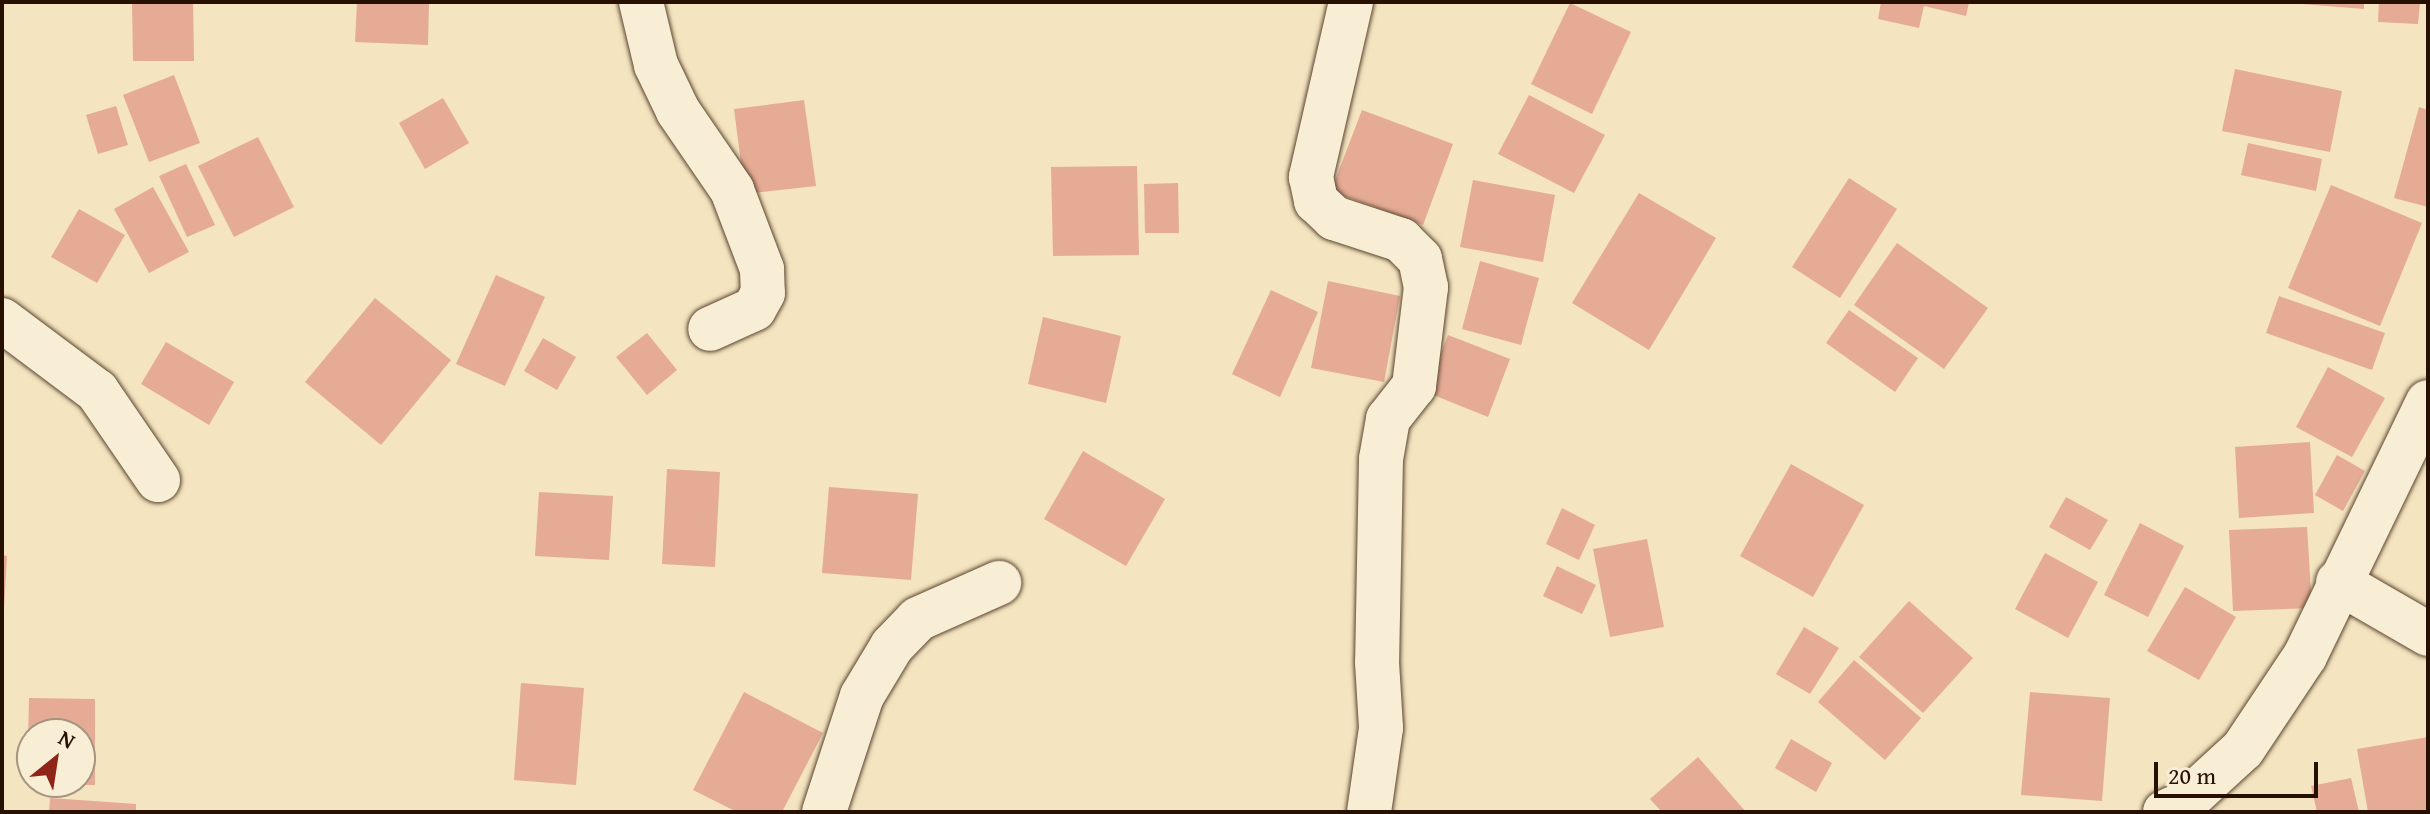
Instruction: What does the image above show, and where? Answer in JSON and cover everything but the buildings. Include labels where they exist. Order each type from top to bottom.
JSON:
[{"type":"street","points":[[641,2],[656,65],[678,111],[732,190],[762,269],[763,293],[754,309],[710,329]]},
{"type":"street","points":[[1351,2],[1311,177],[1316,201],[1334,218],[1401,240],[1420,259],[1426,287],[1414,386],[1388,419],[1381,459],[1377,662],[1381,728],[1369,812]]},
{"type":"street","points":[[2,320],[97,391],[158,480]]},
{"type":"street","points":[[2165,812],[2183,804],[2243,749],[2305,656],[2338,582],[2428,402]]},
{"type":"street","points":[[2338,582],[2428,634]]},
{"type":"street","points":[[824,812],[862,696],[892,646],[918,619],[999,583]]}]
